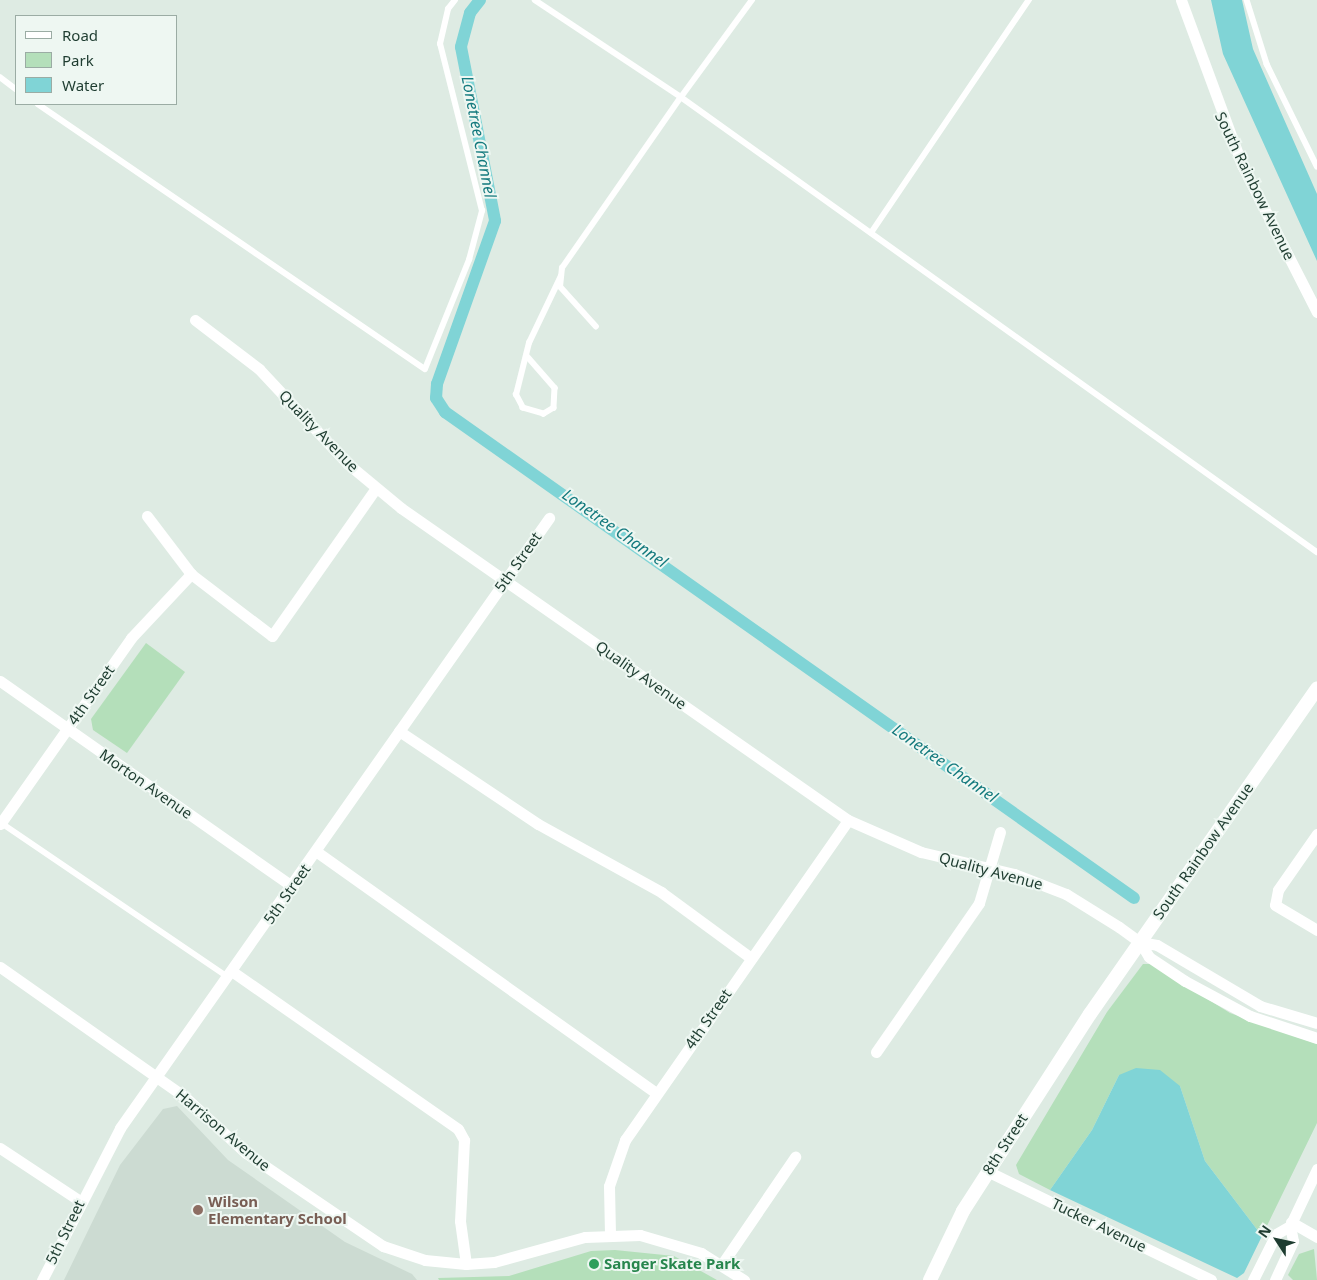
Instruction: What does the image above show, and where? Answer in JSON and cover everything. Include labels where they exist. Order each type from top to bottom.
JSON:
[{"type":"street","name":"South Rainbow Avenue","points":[[1181,0],[1242,165],[1317,312]]},
{"type":"street","name":"Quality Avenue","points":[[195,320],[259,369],[376,488],[848,820],[920,852],[990,869],[1066,894],[1140,942],[1156,945],[1254,1002],[1317,1023]]},
{"type":"street","points":[[147,516],[191,574],[272,636],[376,488]]},
{"type":"street","name":"5th Street","points":[[42,1280],[80,1201],[113,1140],[159,1078],[293,887],[398,732],[549,518]]},
{"type":"street","name":"4th Street","points":[[0,823],[149,614],[191,574]]},
{"type":"street","name":"Morton Avenue","points":[[0,681],[293,887]]},
{"type":"street","name":"South Rainbow Avenue","points":[[1090,1014],[1317,688]]},
{"type":"street","points":[[398,732],[538,824],[661,892],[750,958]]},
{"type":"street","name":"4th Street","points":[[610,1234],[612,1167],[656,1093],[848,820]]},
{"type":"street","points":[[876,1052],[972,915],[990,869],[1000,832]]},
{"type":"street","points":[[1317,834],[1278,890],[1275,904],[1317,930]]},
{"type":"street","points":[[317,852],[656,1093]]},
{"type":"street","name":"Quality Avenue","points":[[1140,942],[1149,957],[1224,1002],[1317,1038]]},
{"type":"street","name":"Harrison Avenue","points":[[0,967],[159,1078],[246,1154],[363,1235],[404,1254],[466,1264],[494,1262],[610,1234],[673,1243],[722,1264],[744,1280]]},
{"type":"street","points":[[231,975],[458,1129],[464,1140],[460,1213],[466,1264]]},
{"type":"street","name":"8th Street","points":[[930,1280],[947,1240],[987,1171],[1090,1014]]},
{"type":"street","points":[[0,1148],[80,1201]]},
{"type":"street","points":[[722,1264],[795,1157]]},
{"type":"street","points":[[1253,1280],[1276,1234],[1291,1224],[1317,1169]]},
{"type":"street","name":"Tucker Avenue","points":[[987,1171],[1212,1280]]},
{"type":"street","points":[[1291,1224],[1317,1237]]},
{"type":"street","points":[[1275,1280],[1293,1241],[1291,1224]]},
{"type":"lane","points":[[39,105],[425,369],[469,260],[482,211],[440,44],[448,9],[455,0]]},
{"type":"lane","points":[[535,0],[681,97],[1317,552]]},
{"type":"lane","points":[[596,327],[560,287],[562,268],[681,97],[752,0]]},
{"type":"lane","points":[[871,233],[1029,0]]},
{"type":"lane","points":[[1247,0],[1268,64],[1317,166]]},
{"type":"lane","points":[[0,77],[15,88]]},
{"type":"lane","points":[[528,357],[555,388],[554,408],[544,414],[523,408],[516,395],[528,357],[532,335],[561,276]]},
{"type":"lane","points":[[0,823],[231,975]]},
{"type":"shaded area","name":"Wilson Elementary School","points":[[177,1106],[228,1160],[345,1242],[412,1274],[417,1280],[64,1280],[120,1165],[163,1109]]},
{"type":"green space","points":[[146,643],[185,672],[127,753],[93,730],[91,719]]},
{"type":"green space","points":[[1143,964],[1151,964],[1230,1013],[1317,1044],[1317,1123],[1262,1236],[1205,1161],[1180,1086],[1119,1075],[1092,1130],[1050,1190],[1019,1174],[1016,1165],[1107,1012]]},
{"type":"green space","points":[[1314,1249],[1317,1280],[1293,1280],[1288,1275],[1299,1254]]},
{"type":"green space","name":"Sanger Skate Park","points":[[615,1250],[674,1256],[717,1280],[439,1280],[438,1278],[509,1276],[591,1251]]},
{"type":"water","points":[[1211,0],[1242,0],[1253,49],[1317,194],[1317,261],[1223,54]]},
{"type":"water","points":[[1136,1068],[1160,1070],[1180,1086],[1205,1161],[1262,1236],[1244,1273],[1237,1278],[1050,1190],[1092,1130],[1119,1075]]},
{"type":"waterway","name":"Lonetree Channel","points":[[480,0],[470,13],[461,47],[495,221],[437,384],[436,398],[445,412],[1134,898]]},
{"type":"place","name":"Wilson Elementary School","points":[[198,1210]]},
{"type":"place","name":"Sanger Skate Park","points":[[594,1264]]}]
